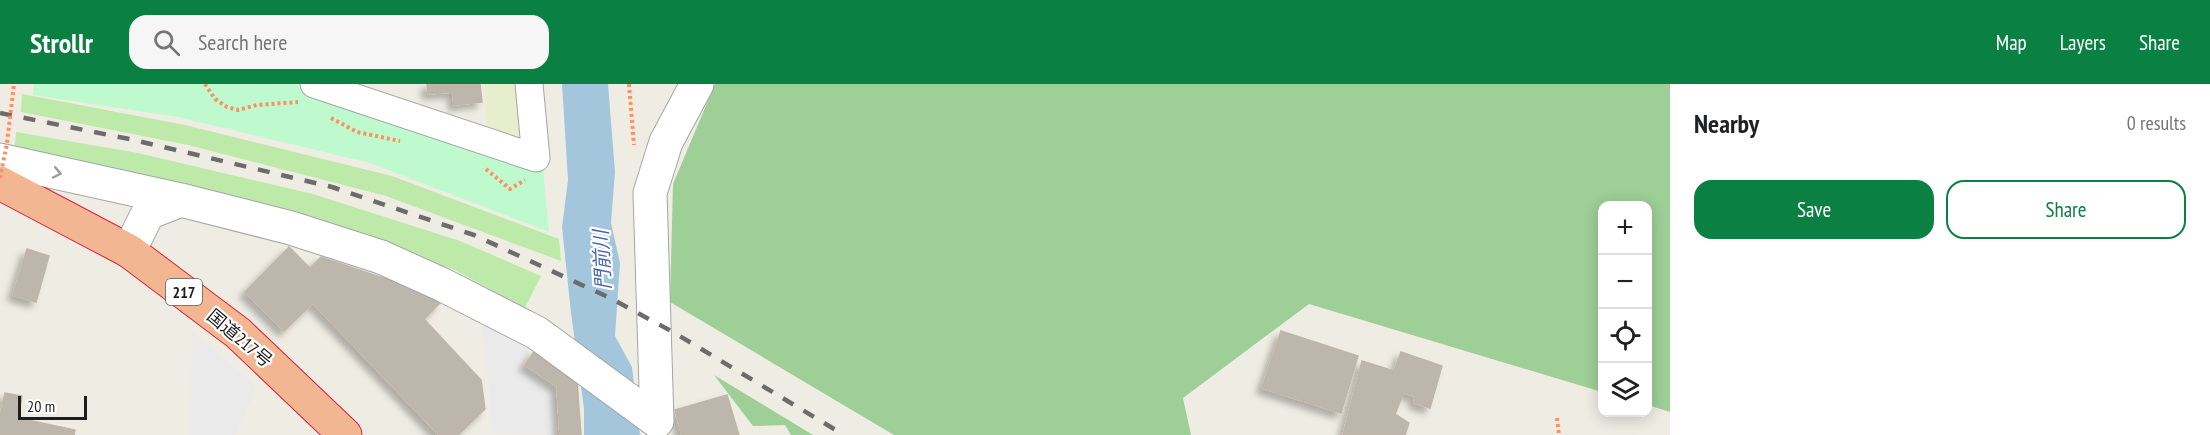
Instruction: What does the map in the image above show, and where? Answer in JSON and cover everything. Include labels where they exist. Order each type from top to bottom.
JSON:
[{"type":"highway","name":"国道217号","points":[[0,183],[129,250],[238,333],[345,435]]},
{"type":"street","points":[[309,93],[536,158],[529,84]]},
{"type":"street","points":[[653,421],[650,193],[666,142],[696,84]]},
{"type":"street","points":[[0,160],[181,200],[291,228],[381,257],[443,285],[537,333],[570,355],[653,421]]},
{"type":"street","points":[[129,250],[148,213],[181,200]]},
{"type":"path","points":[[0,178],[14,84]]},
{"type":"path","points":[[205,84],[215,99],[227,107],[238,110],[309,93]]},
{"type":"path","points":[[629,84],[634,147]]},
{"type":"path","points":[[323,114],[357,132],[401,141]]},
{"type":"path","points":[[479,164],[510,189],[534,174],[536,158]]},
{"type":"path","points":[[1557,418],[1558,435]]},
{"type":"green space","points":[[34,84],[294,84],[543,168],[549,232],[370,163],[178,117],[33,95]]},
{"type":"green space","points":[[484,84],[522,84],[521,144],[487,135]]},
{"type":"green space","points":[[715,84],[1670,84],[1670,412],[1652,406],[1652,201],[1598,201],[1598,391],[1309,304],[1183,398],[1191,435],[894,435],[670,302],[673,184]]},
{"type":"green space","points":[[22,94],[185,125],[392,176],[559,239],[561,261],[386,196],[188,145],[21,112]]},
{"type":"green space","points":[[16,132],[138,153],[313,194],[460,241],[541,276],[525,308],[453,269],[389,248],[14,155]]},
{"type":"green space","points":[[714,375],[813,435],[791,435],[785,425],[753,426]]},
{"type":"shaded area","points":[[482,319],[531,351],[522,367],[554,388],[556,435],[493,433]]},
{"type":"shaded area","points":[[192,330],[257,387],[235,435],[190,435]]},
{"type":"water","name":"門前川","points":[[562,84],[608,84],[615,172],[611,223],[620,263],[615,336],[632,367],[640,435],[584,435],[584,409],[562,227],[568,180]]},
{"type":"building","points":[[427,84],[480,84],[482,102],[454,105],[453,92],[428,94]]},
{"type":"building","points":[[289,247],[310,268],[321,257],[416,289],[441,302],[424,319],[481,380],[485,409],[458,435],[439,435],[313,303],[284,331],[245,292]]},
{"type":"building","points":[[27,249],[49,256],[36,302],[13,295]]},
{"type":"building","points":[[1281,331],[1358,356],[1341,413],[1262,388]]},
{"type":"building","points":[[535,350],[577,380],[581,435],[560,435],[557,386],[525,365]]},
{"type":"building","points":[[1401,352],[1442,366],[1430,408],[1414,403],[1415,397],[1404,392],[1395,414],[1409,423],[1405,435],[1343,435],[1362,361],[1394,371]]},
{"type":"building","points":[[5,393],[22,396],[18,418],[75,430],[74,435],[0,435],[0,417]]},
{"type":"building","points":[[727,395],[739,435],[682,435],[675,410]]},
{"type":"railway","points":[[0,113],[134,140],[332,187],[474,235],[610,298],[673,332],[844,435]]}]
